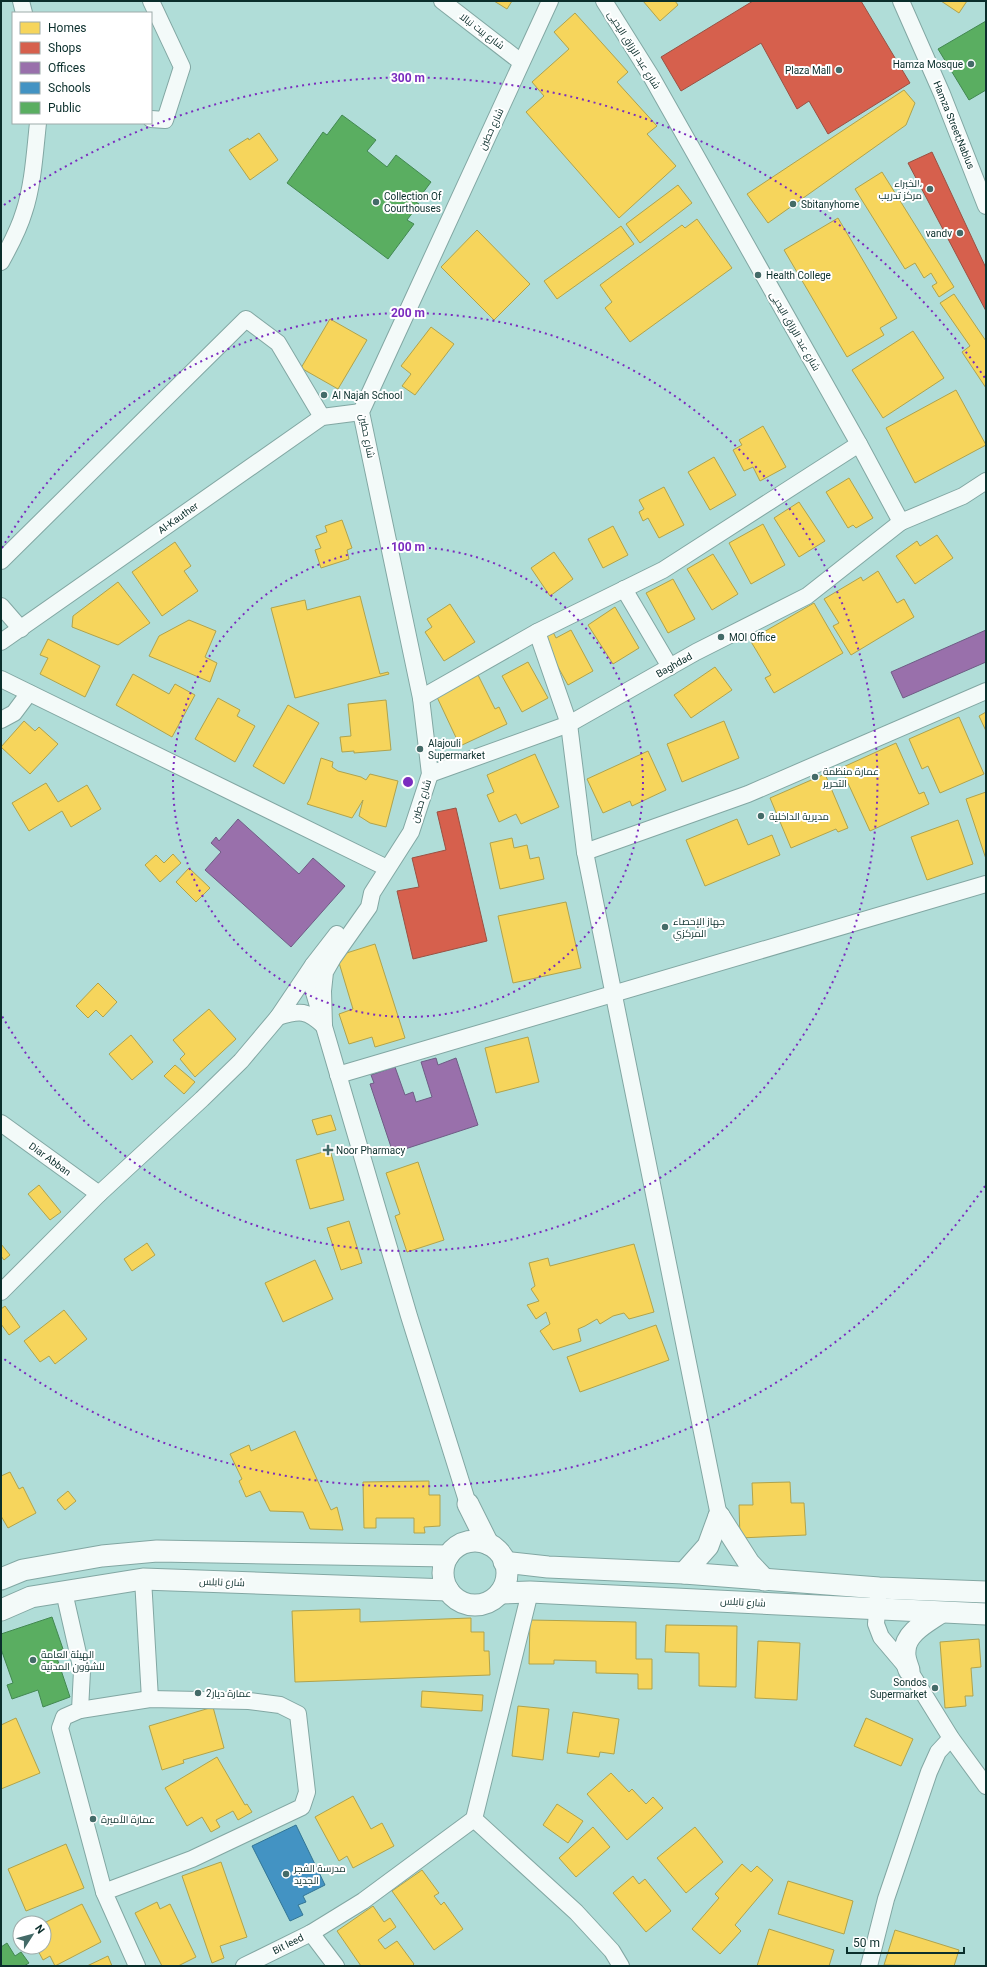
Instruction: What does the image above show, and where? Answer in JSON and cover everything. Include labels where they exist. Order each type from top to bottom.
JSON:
[{"type":"main road","points":[[468,1504],[488,1544],[501,1555],[504,1562],[506,1578],[500,1593],[492,1600],[483,1604],[473,1605],[454,1597],[444,1582],[443,1573],[453,1551],[468,1504]]},
{"type":"main road","points":[[684,1573],[708,1546],[719,1516]]},
{"type":"main road","points":[[719,1516],[749,1563],[765,1580]]},
{"type":"main road","points":[[1,1579],[30,1569],[102,1556],[157,1551],[453,1551],[473,1541],[488,1544]]},
{"type":"main road","name":"شارع نابلس","points":[[504,1562],[548,1567],[684,1573],[765,1580],[878,1598],[940,1613],[986,1614]]},
{"type":"main road","name":"شارع نابلس","points":[[1,1610],[31,1597],[143,1579],[448,1590]]},
{"type":"main road","name":"شارع نابلس","points":[[500,1593],[530,1592],[878,1598],[986,1592]]},
{"type":"main road","points":[[909,1670],[904,1652],[906,1643],[915,1630],[940,1613]]},
{"type":"street","points":[[21,1],[24,12]]},
{"type":"street","points":[[151,1],[182,67],[165,120],[152,119]]},
{"type":"street","name":"شارع بيت نبالا","points":[[442,1],[522,62]]},
{"type":"street","name":"شارع حطين","points":[[372,893],[411,832],[430,774],[421,698],[361,412],[550,1]]},
{"type":"street","name":"شارع عبد الرزاق اليحيى","points":[[604,1],[651,76],[859,444],[901,522]]},
{"type":"street","name":"Hamza Street;Nablus","points":[[901,1],[942,94],[986,206]]},
{"type":"street","points":[[1,262],[10,247],[25,211],[34,161],[38,124]]},
{"type":"street","points":[[1,561],[246,320],[278,343],[322,417]]},
{"type":"street","name":"Al-Kauther","points":[[1,642],[322,417],[361,412]]},
{"type":"street","points":[[421,698],[536,632],[663,570],[859,444]]},
{"type":"street","points":[[901,522],[963,496],[986,481]]},
{"type":"street","points":[[963,496],[986,492]]},
{"type":"street","name":"Baghdad","points":[[430,774],[569,724],[670,667],[807,596],[901,522]]},
{"type":"street","points":[[624,589],[670,667]]},
{"type":"street","points":[[1,606],[21,629]]},
{"type":"street","points":[[536,632],[569,724],[584,852],[719,1516]]},
{"type":"street","points":[[1,679],[387,868]]},
{"type":"street","points":[[584,852],[748,794],[986,691]]},
{"type":"street","points":[[1,720],[14,713],[29,693]]},
{"type":"street","points":[[338,1075],[986,884]]},
{"type":"street","points":[[1,1292],[99,1194],[202,1100],[241,1060],[278,1017],[293,993],[360,902],[372,893]]},
{"type":"street","points":[[318,990],[325,972],[333,958],[369,907],[372,893]]},
{"type":"street","points":[[313,965],[324,1026],[338,1075],[409,1316],[468,1504]]},
{"type":"street","points":[[293,993],[318,990]]},
{"type":"street","points":[[278,1017],[296,1011],[312,1015],[324,1026]]},
{"type":"street","name":"Diar Abban","points":[[1,1123],[99,1194]]},
{"type":"street","points":[[143,1579],[150,1699]]},
{"type":"street","points":[[64,1592],[82,1671],[80,1710]]},
{"type":"street","points":[[530,1592],[474,1819],[576,1912],[612,1951],[621,1966]]},
{"type":"street","points":[[878,1598],[876,1624],[881,1637],[909,1670],[951,1738],[986,1786]]},
{"type":"street","points":[[104,1892],[192,1859],[302,1807],[307,1792],[298,1714],[280,1705],[249,1701],[150,1699],[80,1710],[64,1717],[60,1728],[104,1892],[137,1966]]},
{"type":"street","points":[[869,1966],[886,1899],[929,1772],[938,1752],[951,1738]]},
{"type":"street","name":"Bit leed","points":[[244,1966],[311,1932],[363,1900],[474,1819]]},
{"type":"street","points":[[311,1932],[336,1966]]},
{"type":"building: Homes","points":[[494,1],[512,1],[507,9]]},
{"type":"building: Homes","points":[[643,1],[675,1],[678,5],[660,21]]},
{"type":"building: Homes","points":[[941,1],[967,1],[959,13]]},
{"type":"building: Homes","points":[[575,13],[628,72],[617,82],[657,126],[647,134],[676,166],[619,218],[526,112],[544,96],[532,82],[569,49],[554,32]]},
{"type":"building: Homes","points":[[904,90],[915,103],[906,125],[768,223],[747,194]]},
{"type":"building: Homes","points":[[259,133],[278,160],[250,180],[229,150]]},
{"type":"building: Homes","points":[[882,172],[954,287],[939,297],[932,286],[937,283],[931,273],[924,278],[915,263],[905,269],[855,189]]},
{"type":"building: Homes","points":[[678,185],[692,203],[640,243],[626,224]]},
{"type":"building: Homes","points":[[838,218],[897,318],[880,328],[884,335],[847,357],[784,250]]},
{"type":"building: Homes","points":[[697,219],[732,268],[630,342],[605,308],[612,302],[600,285],[682,225],[685,228]]},
{"type":"building: Homes","points":[[621,226],[634,244],[557,299],[544,281]]},
{"type":"building: Homes","points":[[477,230],[530,284],[494,320],[441,267]]},
{"type":"building: Homes","points":[[954,294],[986,341],[986,388],[962,352],[970,346],[940,303]]},
{"type":"building: Homes","points":[[330,319],[367,340],[338,389],[301,368]]},
{"type":"building: Homes","points":[[431,327],[454,344],[415,395],[402,386],[411,374],[401,366]]},
{"type":"building: Homes","points":[[913,331],[944,378],[883,418],[852,370]]},
{"type":"building: Homes","points":[[956,390],[986,445],[915,483],[886,428]]},
{"type":"building: Homes","points":[[763,426],[786,467],[760,481],[753,467],[744,471],[733,450],[742,445],[739,440]]},
{"type":"building: Homes","points":[[714,457],[736,495],[710,510],[688,472]]},
{"type":"building: Homes","points":[[849,478],[873,518],[856,528],[853,525],[848,528],[826,492]]},
{"type":"building: Homes","points":[[664,487],[684,525],[659,538],[648,518],[643,521],[639,512],[644,509],[639,500]]},
{"type":"building: Homes","points":[[799,502],[825,541],[799,557],[774,518]]},
{"type":"building: Homes","points":[[342,520],[352,548],[347,550],[349,559],[321,568],[315,550],[321,548],[316,536],[327,532],[325,526]]},
{"type":"building: Homes","points":[[763,524],[785,565],[751,584],[729,543]]},
{"type":"building: Homes","points":[[613,526],[628,555],[603,568],[588,539]]},
{"type":"building: Homes","points":[[937,535],[953,558],[915,584],[896,556],[917,541],[920,546]]},
{"type":"building: Homes","points":[[175,542],[191,566],[184,571],[198,591],[162,616],[132,572]]},
{"type":"building: Homes","points":[[554,552],[573,579],[550,596],[531,568]]},
{"type":"building: Homes","points":[[713,554],[738,594],[712,610],[687,569]]},
{"type":"building: Homes","points":[[878,571],[897,603],[904,599],[914,617],[851,655],[833,626],[839,623],[824,599],[861,577],[863,581]]},
{"type":"building: Homes","points":[[673,579],[695,619],[668,633],[646,593]]},
{"type":"building: Homes","points":[[118,582],[150,623],[118,645],[72,627],[73,616]]},
{"type":"building: Homes","points":[[360,596],[380,674],[388,672],[389,674],[295,698],[271,608],[305,600],[307,610]]},
{"type":"building: Homes","points":[[814,603],[843,653],[774,693],[765,678],[771,675],[750,640]]},
{"type":"building: Homes","points":[[450,604],[475,642],[444,661],[425,632],[432,627],[427,619]]},
{"type":"building: Homes","points":[[615,607],[639,648],[613,664],[588,625]]},
{"type":"building: Homes","points":[[189,620],[216,631],[205,657],[217,663],[210,682],[149,656],[159,636]]},
{"type":"building: Homes","points":[[571,630],[593,671],[568,685],[542,638],[553,632],[556,638]]},
{"type":"building: Homes","points":[[48,639],[100,666],[85,697],[40,674],[48,658],[40,655]]},
{"type":"building: Homes","points":[[528,662],[548,698],[522,712],[502,676]]},
{"type":"building: Homes","points":[[715,667],[732,690],[691,718],[674,695]]},
{"type":"building: Homes","points":[[133,674],[169,694],[175,684],[195,695],[172,737],[116,705]]},
{"type":"building: Homes","points":[[478,675],[495,709],[499,707],[507,724],[460,746],[436,695]]},
{"type":"building: Homes","points":[[218,698],[240,710],[237,716],[255,726],[235,762],[195,739]]},
{"type":"building: Homes","points":[[386,700],[391,750],[354,753],[354,751],[342,752],[340,737],[351,736],[348,704]]},
{"type":"building: Homes","points":[[288,705],[319,723],[284,784],[253,766]]},
{"type":"building: Homes","points":[[986,712],[986,731],[979,716]]},
{"type":"building: Homes","points":[[959,717],[984,774],[940,793],[928,766],[922,769],[909,739]]},
{"type":"building: Homes","points":[[24,721],[35,731],[39,727],[58,744],[30,774],[1,747]]},
{"type":"building: Homes","points":[[724,721],[739,758],[682,782],[667,744]]},
{"type":"building: Homes","points":[[896,743],[919,794],[924,792],[929,804],[870,831],[841,768]]},
{"type":"building: Homes","points":[[648,751],[666,790],[632,806],[630,801],[603,813],[587,779]]},
{"type":"building: Homes","points":[[535,754],[559,807],[521,824],[516,814],[499,822],[487,795],[494,792],[487,775]]},
{"type":"building: Homes","points":[[321,758],[333,762],[332,767],[338,771],[361,777],[366,780],[370,774],[398,781],[386,827],[370,823],[359,816],[363,800],[352,818],[307,804],[310,799]]},
{"type":"building: Homes","points":[[825,774],[848,828],[838,832],[836,829],[791,848],[770,798]]},
{"type":"building: Homes","points":[[46,783],[58,802],[87,785],[101,809],[71,827],[62,811],[29,831],[12,803]]},
{"type":"building: Homes","points":[[986,792],[986,859],[966,799]]},
{"type":"building: Homes","points":[[737,819],[748,845],[772,835],[780,855],[705,886],[686,840]]},
{"type":"building: Homes","points":[[958,820],[973,864],[927,880],[911,837]]},
{"type":"building: Homes","points":[[512,838],[514,848],[527,845],[530,859],[539,857],[544,879],[500,889],[490,843]]},
{"type":"building: Homes","points":[[173,854],[181,863],[160,882],[145,865],[156,855],[164,863]]},
{"type":"building: Homes","points":[[189,868],[210,888],[196,902],[176,882]]},
{"type":"building: Homes","points":[[566,902],[581,968],[513,983],[498,916]]},
{"type":"building: Homes","points":[[375,944],[405,1038],[375,1047],[372,1037],[349,1044],[339,1014],[353,1009],[337,956]]},
{"type":"building: Homes","points":[[98,983],[117,1002],[103,1017],[96,1010],[88,1018],[76,1006]]},
{"type":"building: Homes","points":[[209,1009],[236,1039],[195,1077],[180,1059],[185,1054],[173,1040]]},
{"type":"building: Homes","points":[[131,1035],[153,1062],[132,1080],[109,1054]]},
{"type":"building: Homes","points":[[528,1037],[539,1082],[496,1093],[485,1048]]},
{"type":"building: Homes","points":[[175,1065],[195,1082],[184,1094],[164,1076]]},
{"type":"building: Homes","points":[[331,1115],[336,1130],[317,1135],[312,1120]]},
{"type":"building: Homes","points":[[330,1150],[344,1200],[310,1209],[296,1160]]},
{"type":"building: Homes","points":[[418,1162],[444,1240],[407,1252],[395,1216],[400,1214],[386,1173]]},
{"type":"building: Homes","points":[[39,1185],[61,1212],[50,1220],[28,1194]]},
{"type":"building: Homes","points":[[349,1221],[362,1263],[341,1270],[327,1228]]},
{"type":"building: Homes","points":[[147,1243],[155,1255],[132,1271],[124,1259]]},
{"type":"building: Homes","points":[[1,1244],[10,1255],[4,1260],[1,1256]]},
{"type":"building: Homes","points":[[634,1244],[654,1312],[629,1319],[624,1313],[613,1316],[600,1324],[597,1319],[578,1329],[581,1341],[553,1350],[540,1331],[550,1324],[546,1312],[536,1319],[527,1305],[539,1301],[531,1289],[535,1286],[529,1263],[548,1258],[550,1266]]},
{"type":"building: Homes","points":[[315,1260],[333,1299],[283,1322],[265,1283]]},
{"type":"building: Homes","points":[[5,1306],[20,1327],[9,1335],[1,1324],[1,1309]]},
{"type":"building: Homes","points":[[64,1310],[87,1339],[55,1364],[49,1356],[40,1362],[24,1341]]},
{"type":"building: Homes","points":[[656,1325],[669,1360],[580,1392],[567,1357]]},
{"type":"building: Homes","points":[[295,1431],[331,1510],[337,1507],[343,1530],[310,1529],[303,1512],[270,1511],[260,1491],[246,1497],[239,1481],[242,1479],[230,1454],[249,1445],[251,1451]]},
{"type":"building: Homes","points":[[10,1472],[19,1489],[23,1487],[36,1513],[8,1528],[1,1516],[1,1476]]},
{"type":"building: Homes","points":[[429,1481],[429,1495],[440,1495],[440,1526],[424,1527],[425,1533],[414,1533],[414,1518],[376,1518],[376,1528],[364,1528],[363,1482]]},
{"type":"building: Homes","points":[[790,1482],[791,1503],[804,1503],[806,1535],[740,1538],[739,1505],[753,1505],[752,1483]]},
{"type":"building: Homes","points":[[68,1491],[76,1501],[65,1510],[57,1500]]},
{"type":"building: Homes","points":[[360,1609],[360,1622],[471,1618],[471,1632],[484,1632],[484,1651],[489,1651],[490,1675],[295,1682],[292,1611]]},
{"type":"building: Homes","points":[[530,1620],[636,1622],[636,1659],[652,1659],[652,1689],[638,1689],[638,1674],[596,1673],[596,1661],[554,1660],[554,1664],[529,1664]]},
{"type":"building: Homes","points":[[666,1625],[737,1626],[736,1687],[699,1686],[699,1653],[665,1652]]},
{"type":"building: Homes","points":[[979,1639],[981,1667],[971,1668],[973,1696],[965,1696],[966,1706],[945,1708],[940,1642]]},
{"type":"building: Homes","points":[[758,1641],[800,1643],[797,1700],[755,1698]]},
{"type":"building: Homes","points":[[422,1691],[483,1695],[482,1711],[421,1707]]},
{"type":"building: Homes","points":[[518,1706],[549,1709],[543,1760],[512,1756]]},
{"type":"building: Homes","points":[[213,1707],[224,1748],[183,1760],[184,1763],[162,1770],[149,1726]]},
{"type":"building: Homes","points":[[573,1712],[619,1719],[614,1754],[600,1752],[599,1757],[567,1753]]},
{"type":"building: Homes","points":[[16,1718],[40,1773],[1,1789],[1,1725]]},
{"type":"building: Homes","points":[[866,1718],[913,1739],[901,1766],[854,1746]]},
{"type":"building: Homes","points":[[217,1757],[245,1805],[247,1804],[252,1812],[238,1820],[233,1811],[216,1820],[220,1827],[211,1832],[202,1817],[187,1826],[165,1788]]},
{"type":"building: Homes","points":[[611,1773],[629,1792],[632,1789],[646,1804],[653,1797],[663,1808],[627,1840],[587,1794]]},
{"type":"building: Homes","points":[[353,1796],[371,1829],[382,1823],[394,1846],[353,1868],[347,1856],[339,1861],[315,1817]]},
{"type":"building: Homes","points":[[557,1804],[583,1821],[568,1843],[543,1825]]},
{"type":"building: Homes","points":[[593,1827],[610,1847],[576,1877],[559,1858]]},
{"type":"building: Homes","points":[[695,1827],[723,1862],[686,1893],[657,1858]]},
{"type":"building: Homes","points":[[66,1844],[84,1888],[26,1911],[8,1869]]},
{"type":"building: Homes","points":[[221,1862],[247,1937],[220,1946],[224,1958],[212,1963],[182,1876]]},
{"type":"building: Homes","points":[[742,1864],[751,1872],[757,1866],[773,1880],[735,1925],[741,1931],[720,1954],[692,1929],[719,1898],[715,1894]]},
{"type":"building: Homes","points":[[422,1870],[439,1893],[434,1896],[441,1905],[444,1902],[463,1929],[434,1950],[392,1891]]},
{"type":"building: Homes","points":[[633,1876],[639,1884],[645,1879],[671,1911],[646,1932],[613,1893]]},
{"type":"building: Homes","points":[[788,1881],[853,1901],[844,1934],[778,1914]]},
{"type":"building: Homes","points":[[157,1902],[160,1909],[170,1904],[196,1957],[178,1966],[162,1966],[135,1913]]},
{"type":"building: Homes","points":[[82,1904],[101,1942],[55,1966],[50,1956],[43,1960],[40,1955],[52,1955],[52,1919]]},
{"type":"building: Homes","points":[[373,1906],[384,1922],[390,1918],[396,1927],[378,1940],[385,1949],[397,1941],[414,1964],[412,1966],[361,1966],[337,1931]]},
{"type":"building: Homes","points":[[769,1929],[834,1950],[829,1966],[757,1966]]},
{"type":"building: Homes","points":[[895,1930],[959,1950],[954,1966],[884,1965]]},
{"type":"building: Homes","points":[[108,1956],[112,1966],[87,1966]]},
{"type":"building: Shops","name":"Plaza Mall","points":[[753,1],[861,1],[910,83],[828,134],[809,101],[797,109],[761,43],[681,91],[661,57]]},
{"type":"building: Shops","points":[[932,152],[986,268],[986,311],[908,163]]},
{"type":"building: Shops","points":[[456,808],[487,941],[413,959],[397,891],[419,887],[412,858],[446,850],[437,812]]},
{"type":"building: Offices","points":[[986,630],[986,662],[903,698],[891,672]]},
{"type":"building: Offices","points":[[238,819],[299,874],[313,858],[345,886],[291,947],[205,870],[221,852],[211,843],[216,837],[219,841]]},
{"type":"building: Offices","points":[[436,1058],[438,1065],[456,1058],[478,1125],[393,1153],[370,1084],[374,1083],[371,1075],[395,1067],[405,1095],[413,1092],[416,1102],[432,1097],[421,1062]]},
{"type":"building: Schools","points":[[296,1825],[325,1885],[303,1896],[306,1902],[298,1905],[303,1915],[290,1921],[252,1846]]},
{"type":"building: Public","points":[[986,21],[986,90],[969,100],[938,49]]},
{"type":"building: Public","points":[[342,115],[376,140],[367,151],[387,167],[396,155],[431,182],[416,202],[419,204],[407,220],[414,224],[388,259],[287,183],[323,132],[327,135]]},
{"type":"building: Public","points":[[52,1617],[63,1649],[55,1652],[70,1697],[43,1707],[38,1690],[12,1699],[7,1685],[13,1683],[1,1649],[1,1634]]},
{"type":"building: Public","points":[[7,1943],[12,1951],[12,1955],[23,1955],[29,1963],[24,1966],[1,1966],[1,1947]]},
{"type":"place","name":"Hamza Mosque","points":[[971,64]]},
{"type":"place","name":"Plaza Mall","points":[[839,70]]},
{"type":"place","name":"الخبراء، مركز تدريب","points":[[930,189]]},
{"type":"place","name":"Collection Of Courthouses","points":[[376,202]]},
{"type":"place","name":"Sbitanyhome","points":[[793,204]]},
{"type":"place","name":"vandv","points":[[960,233]]},
{"type":"place","name":"Health College","points":[[758,275]]},
{"type":"place","name":"Al Najah School","points":[[324,395]]},
{"type":"place","name":"MOI Office","points":[[721,637]]},
{"type":"place","name":"Alajouli Supermarket","points":[[420,749]]},
{"type":"place","name":"عمارة منظمة التحرير","points":[[815,777]]},
{"type":"place","name":"مديرية الداخلية","points":[[761,816]]},
{"type":"place","name":"جهاز الإحصاء المركزي","points":[[665,927]]},
{"type":"place","name":"Noor Pharmacy","points":[[328,1150]]},
{"type":"place","name":"الهيئة العامة للشؤون المدنية","points":[[33,1660]]},
{"type":"place","name":"Sondos Supermarket","points":[[935,1688]]},
{"type":"place","name":"عمارة ديار2","points":[[198,1693]]},
{"type":"place","name":"عمارة الأميرة","points":[[93,1819]]},
{"type":"place","name":"مدرسة الفجر الجديد","points":[[286,1874]]}]
